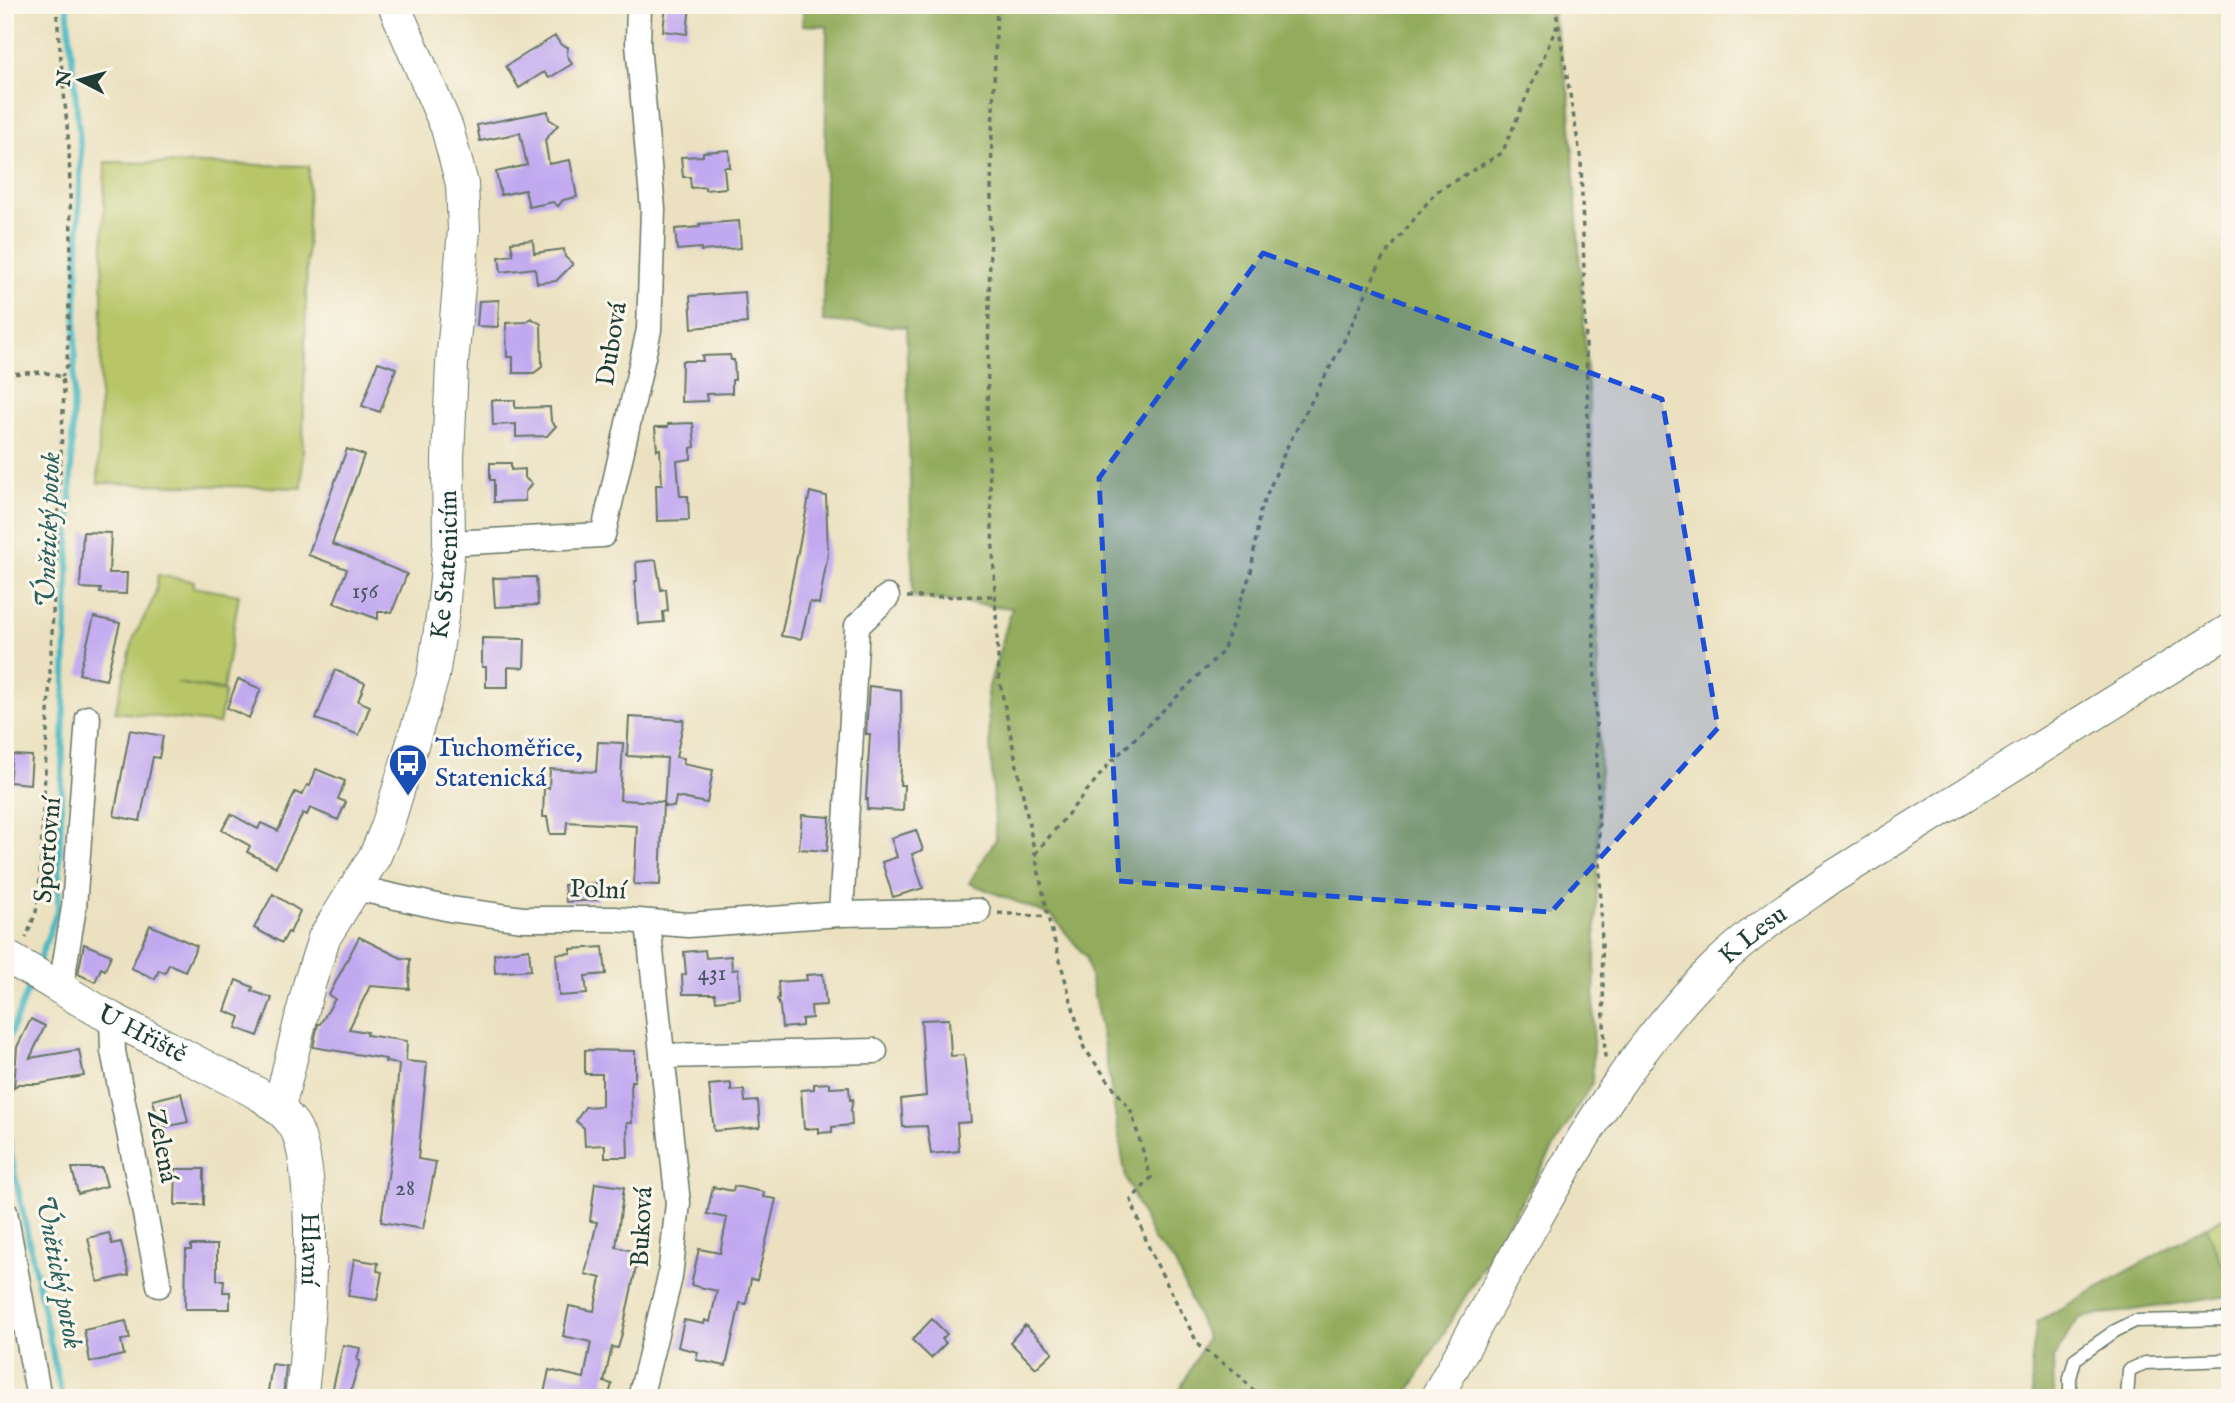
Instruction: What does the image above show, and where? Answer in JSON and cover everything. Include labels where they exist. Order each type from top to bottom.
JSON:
[{"type":"street","name":"Ke Statenicím","points":[[279,1108],[309,985],[324,938],[375,856],[387,827],[433,676],[443,611],[449,543],[448,459],[452,364],[464,230],[462,184],[447,128],[394,5]]},
{"type":"street","name":"Dubová","points":[[449,543],[603,535],[649,330],[653,209],[638,44],[639,5]]},
{"type":"street","points":[[841,914],[857,626],[887,597]]},
{"type":"street","name":"K Lesu","points":[[1436,1398],[1576,1148],[1606,1100],[1667,1021],[1718,963],[1771,920],[1828,880],[2230,630]]},
{"type":"street","name":"Sportovní","points":[[25,970],[74,907],[88,718]]},
{"type":"street","name":"Polní","points":[[356,887],[450,909],[523,919],[614,919],[688,925],[841,914],[978,911]]},
{"type":"street","name":"Buková","points":[[640,1398],[670,1277],[678,1203],[649,923]]},
{"type":"street","name":"U Hřiště","points":[[25,970],[246,1087],[279,1108]]},
{"type":"street","name":"Zelená","points":[[112,1018],[113,1051],[159,1285]]},
{"type":"street","points":[[663,1056],[875,1051]]},
{"type":"street","name":"Hlavní","points":[[279,1108],[295,1127],[307,1176],[309,1296],[301,1398]]},
{"type":"street","points":[[5,1212],[39,1398]]},
{"type":"lane","points":[[2070,1398],[2070,1378],[2075,1359],[2115,1331],[2135,1321],[2230,1319]]},
{"type":"lane","points":[[2127,1398],[2129,1370],[2145,1363],[2230,1360]]},
{"type":"path","points":[[25,970],[30,932],[40,894],[64,406],[62,377],[67,366],[71,239],[69,147],[56,5]]},
{"type":"path","points":[[997,5],[987,421],[999,678],[1048,917],[1084,1048],[1131,1111],[1150,1178],[1131,1200],[1151,1253],[1199,1346],[1237,1373],[1261,1398]]},
{"type":"path","points":[[1555,5],[1581,160],[1606,1100]]},
{"type":"path","points":[[1034,854],[1109,764],[1223,651],[1251,572],[1261,511],[1287,447],[1344,341],[1382,259],[1436,192],[1502,153],[1558,24]]},
{"type":"path","points":[[5,374],[43,372],[62,377]]},
{"type":"path","points":[[887,597],[995,596]]},
{"type":"path","points":[[978,911],[1048,917]]},
{"type":"highlighted area","points":[[1263,253],[1662,399],[1718,728],[1551,912],[1119,881],[1099,478]]},
{"type":"green space","points":[[804,5],[1551,5],[1569,95],[1594,480],[1600,774],[1592,1083],[1405,1398],[1184,1398],[1181,1387],[1207,1338],[1174,1261],[1154,1241],[1126,1179],[1086,957],[1052,916],[969,883],[996,839],[987,693],[1012,608],[913,597],[906,327],[823,321],[827,26],[802,25]]},
{"type":"green space","points":[[105,162],[309,166],[302,488],[98,483]]},
{"type":"green space","points":[[158,575],[194,581],[193,587],[239,595],[223,690],[177,683],[225,692],[219,724],[115,712],[134,637],[155,596]]},
{"type":"green space","points":[[2230,1213],[2230,1283],[2206,1227]]},
{"type":"green space","points":[[2206,1227],[2230,1283],[2230,1296],[2079,1318],[2053,1358],[2054,1398],[2033,1398],[2031,1366],[2037,1322]]},
{"type":"building","points":[[666,5],[690,5],[687,34],[663,31]]},
{"type":"building","points":[[555,36],[561,45],[568,47],[567,55],[572,64],[549,78],[544,72],[519,88],[506,66]]},
{"type":"building","points":[[548,111],[549,119],[558,125],[545,140],[549,164],[570,160],[577,197],[563,200],[558,206],[553,202],[529,207],[525,190],[501,195],[496,172],[527,165],[520,133],[480,141],[477,125]]},
{"type":"building","points":[[729,150],[730,167],[724,167],[726,188],[691,188],[690,177],[683,177],[681,157],[703,156],[703,152]]},
{"type":"building","points":[[739,221],[741,248],[677,250],[675,229]]},
{"type":"building","points":[[533,240],[534,253],[564,249],[565,257],[573,264],[556,281],[537,283],[535,268],[501,272],[499,257],[513,255],[511,242]]},
{"type":"building","points":[[745,292],[747,323],[692,328],[690,296]]},
{"type":"building","points":[[499,300],[498,327],[477,326],[479,301]]},
{"type":"building","points":[[531,318],[541,324],[542,367],[534,373],[513,373],[513,357],[507,357],[506,323],[526,322]]},
{"type":"building","points":[[730,355],[731,360],[734,360],[735,380],[732,380],[732,393],[706,394],[707,401],[681,402],[682,361],[703,361],[702,356]]},
{"type":"building","points":[[378,362],[396,368],[380,412],[362,406]]},
{"type":"building","points":[[492,400],[515,400],[515,408],[550,407],[551,421],[556,426],[547,436],[516,437],[516,424],[493,425]]},
{"type":"building","points":[[693,423],[695,447],[691,448],[691,459],[677,461],[680,496],[688,496],[689,520],[657,521],[656,485],[662,485],[660,449],[657,450],[655,427]]},
{"type":"building","points":[[347,449],[364,455],[332,544],[407,574],[392,612],[378,612],[378,619],[334,603],[347,569],[308,555]]},
{"type":"building","points":[[490,463],[511,463],[511,470],[525,469],[525,478],[532,484],[525,492],[525,501],[494,502],[494,480],[490,480]]},
{"type":"building","points":[[810,492],[826,496],[828,554],[819,604],[810,602],[801,639],[781,636]]},
{"type":"building","points":[[83,532],[111,533],[109,573],[127,573],[126,594],[100,593],[101,589],[80,588]]},
{"type":"building","points":[[656,560],[661,590],[666,589],[668,611],[663,612],[664,622],[638,624],[636,562]]},
{"type":"building","points":[[536,577],[538,605],[495,607],[493,578]]},
{"type":"building","points":[[94,617],[120,623],[106,680],[79,674]]},
{"type":"building","points":[[482,638],[525,639],[524,668],[508,667],[508,687],[486,687],[486,667],[482,667]]},
{"type":"building","points":[[335,670],[365,683],[358,701],[370,706],[359,735],[316,719]]},
{"type":"building","points":[[238,679],[261,689],[249,718],[227,708]]},
{"type":"building","points":[[869,686],[901,690],[900,785],[904,785],[903,811],[867,809],[870,734],[866,734]]},
{"type":"building","points":[[629,717],[684,720],[676,757],[684,758],[683,764],[713,770],[707,803],[676,797],[674,807],[664,806],[667,758],[627,756]]},
{"type":"building","points":[[130,730],[163,736],[159,758],[153,757],[140,821],[114,816]]},
{"type":"building","points":[[598,742],[623,743],[620,800],[663,802],[660,885],[634,884],[637,826],[567,822],[566,834],[550,834],[547,817],[543,817],[544,788],[549,788],[550,769],[596,772]]},
{"type":"building","points":[[12,755],[32,756],[30,784],[9,782]]},
{"type":"building","points":[[316,769],[345,781],[338,799],[346,802],[338,820],[310,808],[307,815],[303,813],[276,867],[247,852],[250,846],[222,830],[231,814],[258,829],[261,823],[278,831],[295,792],[302,795],[307,785],[310,786]]},
{"type":"building","points":[[802,815],[830,817],[827,851],[799,849]]},
{"type":"building","points":[[916,830],[923,850],[912,854],[923,888],[893,897],[882,862],[897,857],[891,838]]},
{"type":"building","points":[[597,883],[598,900],[566,902],[564,885]]},
{"type":"building","points":[[273,894],[300,911],[282,943],[254,928]]},
{"type":"building","points":[[150,925],[197,946],[185,971],[169,964],[165,973],[159,970],[155,979],[131,968]]},
{"type":"building","points":[[359,937],[401,958],[410,959],[409,989],[370,986],[349,1029],[367,1032],[366,1035],[407,1041],[406,1061],[427,1063],[418,1159],[436,1162],[423,1229],[381,1222],[392,1150],[399,1064],[385,1062],[386,1059],[313,1047],[318,1024],[335,999],[329,995]]},
{"type":"building","points":[[84,944],[111,955],[105,970],[101,968],[95,982],[78,974]]},
{"type":"building","points":[[603,947],[606,974],[585,976],[587,994],[559,996],[556,954],[571,953],[571,949]]},
{"type":"building","points":[[529,949],[531,970],[495,973],[494,954]]},
{"type":"building","points":[[705,950],[706,958],[731,956],[732,970],[738,969],[740,998],[716,1001],[715,994],[683,994],[682,975],[686,974],[684,952]]},
{"type":"building","points":[[823,974],[826,1005],[811,1006],[812,1018],[802,1019],[802,1026],[782,1028],[777,999],[778,982],[807,980],[806,975]]},
{"type":"building","points":[[236,980],[253,987],[252,991],[272,998],[258,1036],[236,1028],[240,1017],[225,1011]]},
{"type":"building","points":[[31,1019],[45,1026],[30,1058],[79,1050],[84,1076],[38,1084],[18,1084],[14,1088],[17,1047]]},
{"type":"building","points":[[949,1019],[951,1056],[964,1055],[971,1122],[957,1123],[959,1151],[931,1154],[927,1126],[903,1127],[901,1099],[926,1096],[921,1020]]},
{"type":"building","points":[[585,1050],[635,1051],[635,1081],[631,1081],[632,1123],[627,1123],[628,1157],[605,1157],[605,1145],[585,1146],[584,1128],[576,1121],[585,1107],[602,1106],[602,1074],[585,1074]]},
{"type":"building","points":[[731,1083],[731,1091],[744,1090],[745,1102],[758,1101],[760,1127],[714,1131],[709,1085]]},
{"type":"building","points":[[830,1083],[830,1088],[849,1087],[850,1100],[853,1099],[852,1125],[832,1127],[832,1132],[819,1133],[819,1128],[804,1129],[801,1090],[814,1089],[814,1084]]},
{"type":"building","points":[[181,1093],[188,1122],[160,1128],[153,1100]]},
{"type":"building","points":[[72,1168],[102,1168],[107,1186],[78,1194]]},
{"type":"building","points":[[176,1169],[204,1169],[204,1205],[175,1205]]},
{"type":"building","points":[[595,1183],[624,1187],[616,1247],[633,1251],[630,1261],[637,1263],[621,1338],[618,1348],[612,1347],[604,1382],[612,1384],[608,1398],[543,1398],[549,1370],[584,1378],[591,1342],[563,1336],[569,1306],[594,1311],[601,1278],[585,1274],[597,1222],[590,1221]]},
{"type":"building","points":[[734,1186],[764,1192],[763,1197],[776,1199],[757,1280],[751,1279],[746,1304],[740,1303],[726,1366],[696,1360],[698,1352],[678,1347],[684,1320],[704,1324],[705,1320],[710,1322],[717,1291],[691,1285],[699,1249],[720,1253],[727,1218],[707,1214],[713,1187],[733,1191]]},
{"type":"building","points":[[109,1233],[112,1244],[121,1242],[129,1275],[98,1282],[88,1238]]},
{"type":"building","points":[[191,1245],[217,1245],[217,1280],[224,1280],[223,1292],[230,1292],[230,1309],[185,1309],[186,1250],[191,1250]]},
{"type":"building","points":[[354,1259],[378,1263],[377,1271],[382,1272],[377,1300],[348,1296]]},
{"type":"building","points":[[932,1319],[947,1334],[942,1339],[946,1343],[931,1358],[912,1340]]},
{"type":"building","points":[[126,1321],[130,1339],[121,1340],[124,1355],[90,1362],[84,1330]]},
{"type":"building","points":[[1025,1325],[1053,1352],[1036,1368],[1010,1342]]},
{"type":"building","points":[[343,1345],[360,1348],[357,1360],[360,1361],[349,1396],[332,1392]]},
{"type":"building","points":[[272,1364],[286,1366],[283,1398],[267,1398]]},
{"type":"waterway","name":"Únětický potok","points":[[38,964],[58,908],[81,152],[67,5]]},
{"type":"waterway","name":"Únětický potok","points":[[5,1047],[32,980]]},
{"type":"waterway","name":"Únětický potok","points":[[5,1114],[14,1170],[62,1398]]},
{"type":"place","name":"Tuchoměřice, Statenická","points":[[408,797]]}]
